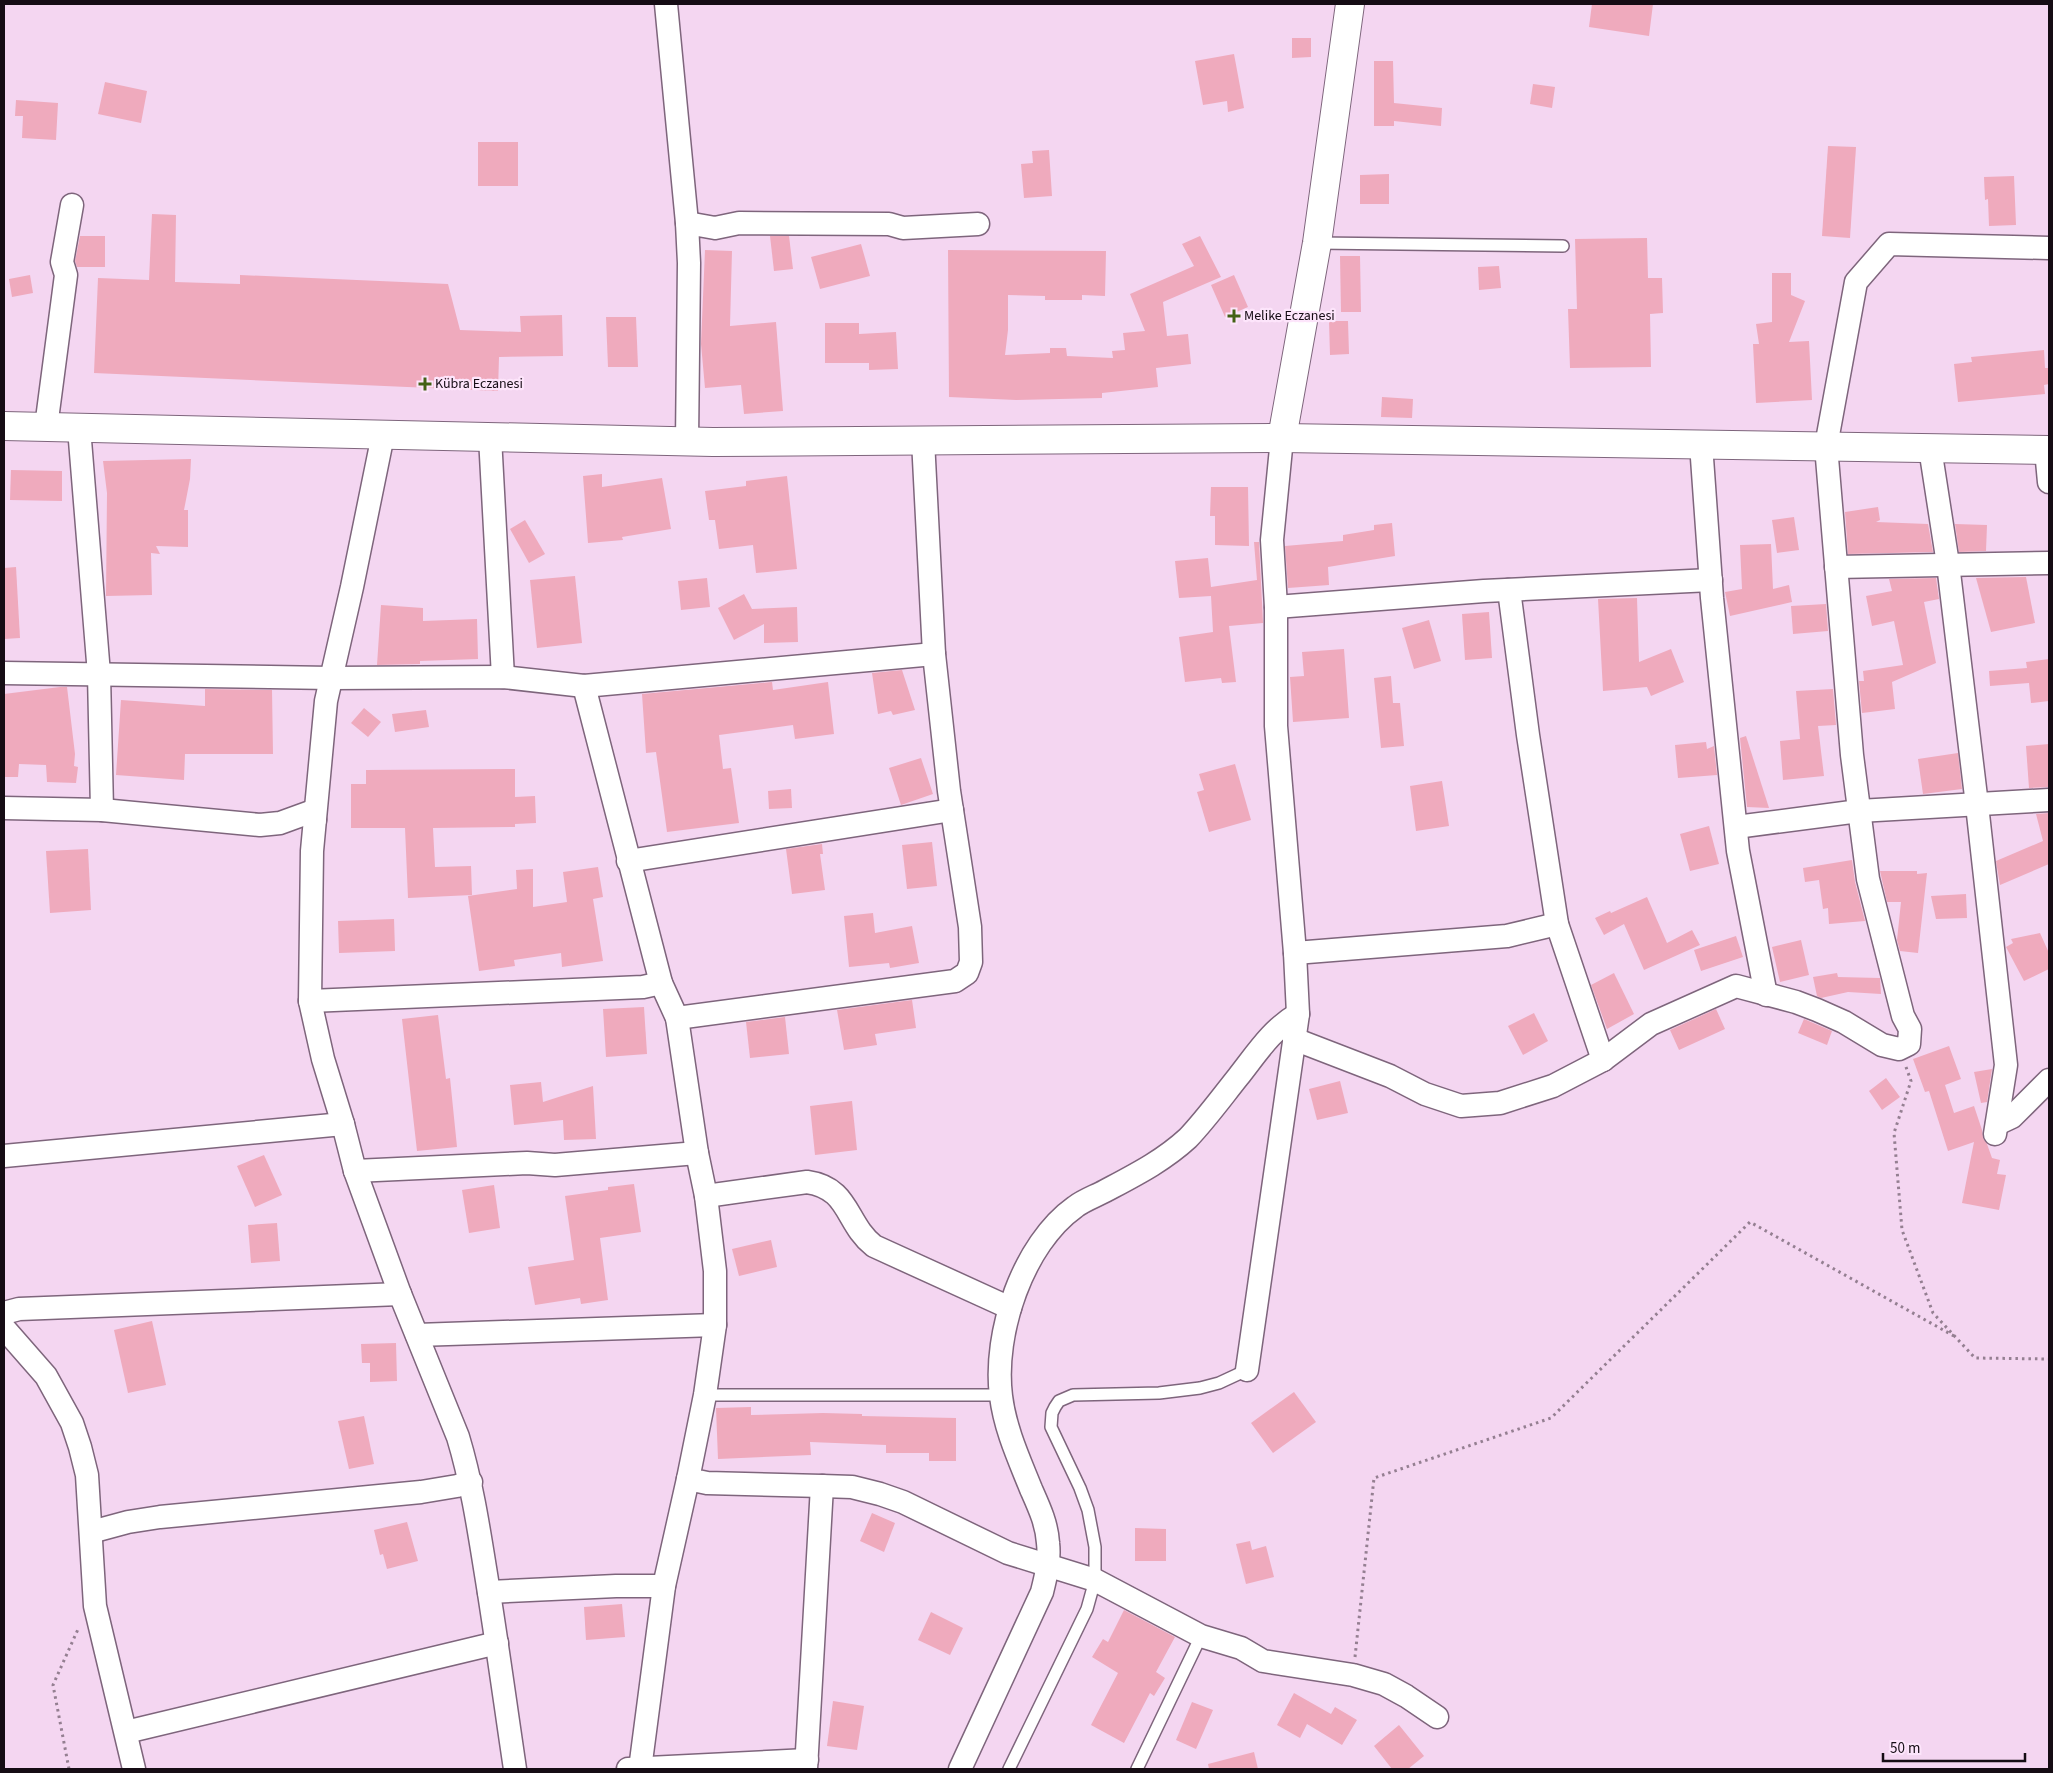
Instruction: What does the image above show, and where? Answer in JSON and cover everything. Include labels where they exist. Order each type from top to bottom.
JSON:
[{"type":"street","points":[[666,4],[687,223],[689,263],[687,441]]},
{"type":"street","points":[[1247,1370],[1298,1014],[1295,952],[1276,726],[1276,607],[1272,540],[1282,438],[1317,243],[1350,4]]},
{"type":"street","points":[[46,427],[66,275],[62,262],[72,205]]},
{"type":"street","points":[[687,223],[715,228],[739,223],[889,224],[903,228],[978,224]]},
{"type":"street","points":[[1294,1039],[1390,1076],[1425,1094],[1461,1106],[1500,1103],[1553,1086],[1603,1060],[1651,1024],[1736,986],[1796,1002],[1817,1010],[1844,1022],[1882,1045],[1899,1048],[1909,1044],[1910,1029],[1903,1016],[1868,879],[1852,755],[1826,446],[1856,282],[1889,244],[2049,248]]},
{"type":"street","points":[[4,426],[687,441],[1282,438],[2047,450],[2049,482]]},
{"type":"street","points":[[79,428],[98,674],[102,810]]},
{"type":"street","points":[[383,435],[352,587],[326,701],[312,851],[310,1000],[323,1058],[344,1124],[355,1171],[400,1294],[458,1437],[470,1482],[497,1643],[515,1769]]},
{"type":"street","points":[[490,437],[503,677]]},
{"type":"street","points":[[677,1018],[955,981],[966,973],[971,962],[970,926],[952,810],[934,654],[923,440]]},
{"type":"street","points":[[1700,444],[1711,580],[1738,852],[1766,995]]},
{"type":"street","points":[[1930,448],[1948,564],[1978,805],[2006,1065],[1996,1129],[2012,1118],[2049,1080]]},
{"type":"street","points":[[1836,567],[2049,563]]},
{"type":"street","points":[[1276,607],[1509,590],[1711,580]]},
{"type":"street","points":[[1509,590],[1528,735],[1557,924],[1603,1060]]},
{"type":"street","points":[[4,673],[331,678],[503,677],[584,686],[934,654]]},
{"type":"street","points":[[584,686],[661,983],[677,1018],[697,1154],[706,1196],[715,1271],[715,1325],[705,1395],[664,1586],[636,1769],[806,1765],[822,1486]]},
{"type":"street","points":[[1736,827],[1859,811],[2049,800]]},
{"type":"street","points":[[4,808],[102,810],[260,825],[280,823],[313,811],[315,820]]},
{"type":"street","points":[[628,861],[952,810]]},
{"type":"street","points":[[1295,952],[1507,936],[1557,924]]},
{"type":"street","points":[[310,1000],[643,987],[661,983]]},
{"type":"street","points":[[960,1769],[1042,1592],[1048,1565],[1049,1544],[1044,1519],[1013,1443],[1000,1395],[1000,1368],[1010,1308],[1019,1280],[1034,1251],[1054,1226],[1076,1206],[1155,1165],[1172,1152],[1202,1121],[1266,1039],[1298,1014]]},
{"type":"street","points":[[4,1156],[344,1124]]},
{"type":"street","points":[[355,1171],[527,1162],[555,1165],[697,1154]]},
{"type":"street","points":[[706,1196],[807,1182],[824,1186],[839,1196],[861,1234],[874,1246],[1010,1308]]},
{"type":"street","points":[[4,1313],[19,1309],[400,1294]]},
{"type":"street","points":[[417,1335],[715,1325]]},
{"type":"street","points":[[4,1328],[46,1376],[72,1423],[80,1447],[87,1475],[95,1606],[134,1769]]},
{"type":"street","points":[[688,1479],[707,1483],[852,1487],[880,1494],[904,1502],[1008,1553],[1095,1580],[1201,1636],[1241,1648],[1263,1661],[1353,1675],[1384,1684],[1437,1717]]},
{"type":"street","points":[[91,1532],[128,1522],[160,1517],[429,1491],[470,1482]]},
{"type":"street","points":[[489,1592],[616,1586],[664,1586]]},
{"type":"street","points":[[126,1732],[497,1643]]},
{"type":"lane","points":[[1317,243],[1563,246]]},
{"type":"lane","points":[[1010,1769],[1087,1609],[1095,1580],[1095,1548],[1088,1510],[1080,1488],[1051,1427],[1052,1413],[1055,1407],[1060,1401],[1073,1395],[1159,1393],[1200,1388],[1219,1383],[1247,1370]]},
{"type":"lane","points":[[705,1395],[1000,1395]]},
{"type":"lane","points":[[1137,1769],[1201,1636]]},
{"type":"path","points":[[1899,1048],[1911,1081],[1894,1133],[1902,1230],[1933,1313],[1975,1358],[2049,1359]]},
{"type":"path","points":[[1353,1675],[1374,1478],[1551,1418],[1750,1222],[1954,1336]]},
{"type":"path","points":[[69,1769],[52,1685],[80,1625],[95,1606]]},
{"type":"building","points":[[1592,4],[1653,4],[1649,36],[1589,27]]},
{"type":"building","points":[[1292,38],[1311,38],[1311,57],[1292,58]]},
{"type":"building","points":[[1234,54],[1244,108],[1228,112],[1227,101],[1203,105],[1195,61]]},
{"type":"building","points":[[1374,61],[1393,61],[1394,103],[1442,108],[1441,126],[1394,121],[1394,126],[1374,126]]},
{"type":"building","points":[[105,82],[147,91],[141,123],[98,114]]},
{"type":"building","points":[[1533,84],[1555,87],[1552,108],[1530,104]]},
{"type":"building","points":[[16,100],[58,103],[56,140],[22,138],[23,116],[15,116]]},
{"type":"building","points":[[478,142],[518,142],[518,186],[478,186]]},
{"type":"building","points":[[1828,146],[1856,147],[1850,238],[1822,236]]},
{"type":"building","points":[[1049,150],[1052,196],[1024,198],[1021,164],[1033,163],[1032,151]]},
{"type":"building","points":[[1389,174],[1389,204],[1360,204],[1360,175]]},
{"type":"building","points":[[2014,176],[2016,225],[1989,226],[1988,199],[1985,200],[1984,177]]},
{"type":"building","points":[[152,214],[176,215],[175,282],[240,284],[240,275],[448,284],[460,330],[521,332],[520,316],[562,315],[563,356],[499,357],[498,391],[94,373],[98,278],[149,280]]},
{"type":"building","points":[[80,236],[105,236],[105,267],[77,267],[75,261]]},
{"type":"building","points":[[770,236],[789,236],[793,269],[774,271]]},
{"type":"building","points":[[1200,236],[1221,277],[1163,302],[1167,336],[1188,334],[1191,364],[1156,368],[1158,387],[1102,393],[1102,398],[1016,400],[949,397],[948,250],[1106,251],[1105,296],[1082,295],[1082,300],[1045,300],[1045,296],[1008,295],[1008,330],[1005,355],[1050,353],[1050,348],[1066,348],[1067,356],[1113,358],[1112,351],[1125,350],[1123,333],[1145,331],[1130,294],[1194,266],[1182,244]]},
{"type":"building","points":[[1647,238],[1648,278],[1662,278],[1663,313],[1650,314],[1651,367],[1570,368],[1568,309],[1577,309],[1575,239]]},
{"type":"building","points":[[861,244],[870,276],[820,289],[811,257]]},
{"type":"building","points":[[705,250],[732,251],[730,326],[776,322],[783,411],[744,414],[741,385],[705,388],[701,344]]},
{"type":"building","points":[[1340,256],[1360,256],[1361,312],[1341,312]]},
{"type":"building","points":[[1499,266],[1501,288],[1479,290],[1478,267]]},
{"type":"building","points":[[1772,273],[1791,273],[1791,295],[1805,301],[1789,342],[1809,341],[1812,400],[1756,403],[1753,344],[1759,344],[1756,324],[1772,322]]},
{"type":"building","points":[[30,275],[33,293],[12,297],[9,279]]},
{"type":"building","points":[[1234,275],[1248,307],[1225,317],[1211,285]]},
{"type":"building","points":[[606,317],[636,317],[638,367],[608,367]]},
{"type":"building","points":[[1329,321],[1348,321],[1349,354],[1330,355]]},
{"type":"building","points":[[825,323],[859,323],[859,334],[896,332],[898,369],[869,370],[869,363],[825,363]]},
{"type":"building","points":[[2044,350],[2045,368],[2049,368],[2049,384],[2044,385],[2045,394],[1958,402],[1954,364],[1972,362],[1971,357]]},
{"type":"building","points":[[1382,397],[1413,399],[1412,418],[1381,417]]},
{"type":"building","points":[[191,459],[190,479],[184,510],[188,510],[188,547],[156,546],[160,554],[151,553],[152,595],[106,596],[107,493],[103,461]]},
{"type":"building","points":[[11,470],[62,471],[62,501],[10,500]]},
{"type":"building","points":[[602,474],[602,487],[662,478],[671,529],[622,537],[623,540],[588,543],[583,476]]},
{"type":"building","points":[[787,476],[797,569],[756,573],[753,545],[719,549],[715,520],[709,520],[705,491],[746,486],[746,481]]},
{"type":"building","points":[[1211,487],[1248,487],[1249,546],[1215,545],[1215,516],[1210,516]]},
{"type":"building","points":[[1878,507],[1880,520],[1876,522],[1928,524],[1933,552],[1848,554],[1845,512]]},
{"type":"building","points":[[1794,517],[1799,550],[1777,553],[1772,520]]},
{"type":"building","points":[[525,520],[545,554],[529,563],[510,529]]},
{"type":"building","points":[[1392,523],[1395,556],[1328,567],[1329,585],[1288,588],[1285,546],[1343,541],[1343,535],[1374,530],[1374,525]]},
{"type":"building","points":[[1955,524],[1987,525],[1986,551],[1959,552]]},
{"type":"building","points":[[1254,542],[1259,542],[1263,623],[1229,626],[1236,682],[1222,683],[1221,678],[1185,682],[1179,637],[1213,632],[1211,596],[1179,598],[1175,561],[1208,558],[1211,587],[1257,580]]},
{"type":"building","points":[[1771,544],[1773,589],[1789,585],[1792,602],[1730,616],[1725,592],[1742,589],[1740,545]]},
{"type":"building","points":[[16,567],[20,638],[4,639],[4,568]]},
{"type":"building","points":[[575,576],[582,643],[537,648],[530,580]]},
{"type":"building","points":[[2026,577],[2035,623],[1991,632],[1976,578]]},
{"type":"building","points":[[707,578],[710,607],[681,610],[678,581]]},
{"type":"building","points":[[1936,578],[1939,599],[1924,602],[1936,663],[1892,682],[1895,709],[1862,713],[1859,681],[1864,681],[1863,671],[1903,665],[1894,621],[1872,626],[1866,596],[1892,591],[1889,579]]},
{"type":"building","points":[[744,594],[752,609],[797,607],[798,642],[764,643],[764,624],[734,640],[718,608]]},
{"type":"building","points":[[1637,598],[1639,662],[1671,649],[1684,682],[1651,696],[1647,687],[1603,691],[1598,599]]},
{"type":"building","points":[[1826,604],[1828,631],[1793,634],[1791,606]]},
{"type":"building","points":[[381,605],[423,608],[423,621],[477,619],[478,659],[420,661],[420,664],[377,665]]},
{"type":"building","points":[[1489,612],[1492,658],[1465,660],[1462,614]]},
{"type":"building","points":[[1429,620],[1441,661],[1414,669],[1402,628]]},
{"type":"building","points":[[1344,649],[1349,718],[1293,722],[1290,677],[1304,676],[1302,652]]},
{"type":"building","points":[[2049,659],[2049,701],[2031,703],[2029,683],[1990,686],[1989,671],[2027,668],[2026,662]]},
{"type":"building","points":[[902,670],[915,710],[893,715],[891,711],[878,714],[872,673]]},
{"type":"building","points":[[1391,676],[1393,703],[1400,703],[1404,746],[1381,748],[1374,678]]},
{"type":"building","points":[[772,682],[773,690],[828,682],[834,734],[795,739],[793,725],[719,735],[723,769],[731,768],[739,823],[667,832],[656,752],[646,753],[642,694]]},
{"type":"building","points":[[67,687],[75,754],[74,766],[78,767],[76,783],[47,782],[46,765],[19,764],[18,777],[4,777],[4,694]]},
{"type":"building","points":[[205,689],[272,690],[273,754],[185,754],[184,780],[116,775],[121,700],[205,706]]},
{"type":"building","points":[[1833,689],[1836,725],[1818,726],[1824,776],[1783,780],[1780,741],[1800,739],[1796,691]]},
{"type":"building","points":[[364,708],[381,722],[368,737],[351,723]]},
{"type":"building","points":[[426,710],[429,727],[395,732],[392,714]]},
{"type":"building","points":[[1746,736],[1769,808],[1747,807],[1740,738]]},
{"type":"building","points":[[1706,742],[1707,749],[1714,746],[1717,775],[1678,778],[1675,745]]},
{"type":"building","points":[[2049,744],[2049,787],[2029,788],[2026,746]]},
{"type":"building","points":[[1958,753],[1962,789],[1923,794],[1918,759]]},
{"type":"building","points":[[921,758],[933,794],[901,805],[889,768]]},
{"type":"building","points":[[1235,764],[1251,820],[1209,832],[1197,792],[1204,790],[1199,774]]},
{"type":"building","points":[[515,769],[515,797],[535,796],[536,823],[515,824],[515,827],[433,828],[435,867],[471,866],[472,895],[408,898],[405,828],[351,828],[351,784],[366,784],[366,770]]},
{"type":"building","points":[[1442,781],[1449,826],[1416,831],[1410,786]]},
{"type":"building","points":[[791,789],[792,808],[769,809],[768,791]]},
{"type":"building","points":[[2049,813],[2049,864],[2000,885],[1996,861],[2043,841],[2036,814]]},
{"type":"building","points":[[1709,826],[1719,864],[1690,871],[1680,834]]},
{"type":"building","points":[[932,842],[937,886],[907,889],[902,845]]},
{"type":"building","points":[[822,844],[823,854],[820,854],[825,890],[792,894],[786,849]]},
{"type":"building","points":[[88,849],[91,910],[50,913],[46,851]]},
{"type":"building","points":[[1852,860],[1855,882],[1865,921],[1829,924],[1828,908],[1823,909],[1819,880],[1805,882],[1803,868]]},
{"type":"building","points":[[598,867],[603,897],[593,899],[603,961],[562,967],[561,953],[514,960],[515,966],[479,971],[468,896],[517,889],[516,870],[533,869],[533,907],[567,902],[563,872]]},
{"type":"building","points":[[1880,871],[1917,871],[1917,874],[1927,873],[1918,953],[1900,951],[1897,940],[1901,902],[1887,902]]},
{"type":"building","points":[[1966,894],[1967,918],[1936,919],[1931,896]]},
{"type":"building","points":[[1647,897],[1667,943],[1692,930],[1700,945],[1644,970],[1624,924],[1604,935],[1595,918]]},
{"type":"building","points":[[873,913],[875,933],[912,926],[919,963],[890,968],[889,963],[849,967],[844,916]]},
{"type":"building","points":[[394,919],[395,951],[339,953],[338,921]]},
{"type":"building","points":[[2040,933],[2049,953],[2049,969],[2024,981],[2006,947],[2013,943],[2011,939]]},
{"type":"building","points":[[1736,936],[1743,957],[1701,971],[1694,950]]},
{"type":"building","points":[[1801,940],[1809,975],[1780,982],[1772,947]]},
{"type":"building","points":[[1614,973],[1634,1014],[1607,1029],[1591,985]]},
{"type":"building","points":[[1837,973],[1838,977],[1880,978],[1881,994],[1848,992],[1821,998],[1817,996],[1813,977]]},
{"type":"building","points":[[912,1000],[916,1028],[875,1034],[877,1045],[844,1050],[837,1010]]},
{"type":"building","points":[[644,1007],[647,1054],[606,1057],[603,1009]]},
{"type":"building","points":[[1716,1009],[1725,1029],[1679,1050],[1670,1030]]},
{"type":"building","points":[[1534,1013],[1548,1041],[1523,1055],[1508,1026]]},
{"type":"building","points":[[438,1015],[446,1079],[450,1078],[457,1147],[417,1151],[402,1019]]},
{"type":"building","points":[[785,1017],[789,1054],[750,1058],[746,1022]]},
{"type":"building","points":[[1804,1019],[1832,1031],[1827,1045],[1798,1033]]},
{"type":"building","points":[[1949,1046],[1961,1079],[1945,1085],[1954,1113],[1974,1106],[1983,1138],[1992,1158],[2000,1160],[1997,1174],[2006,1175],[1999,1210],[1962,1203],[1974,1142],[1948,1151],[1929,1091],[1925,1092],[1913,1059]]},
{"type":"building","points":[[1992,1069],[1987,1102],[1981,1103],[1974,1072]]},
{"type":"building","points":[[1886,1078],[1900,1097],[1882,1110],[1869,1091]]},
{"type":"building","points":[[1340,1081],[1348,1113],[1317,1120],[1309,1089]]},
{"type":"building","points":[[541,1082],[543,1102],[593,1086],[596,1139],[564,1140],[563,1120],[514,1125],[510,1085]]},
{"type":"building","points":[[852,1101],[857,1150],[815,1155],[810,1106]]},
{"type":"building","points":[[264,1155],[282,1195],[255,1207],[237,1166]]},
{"type":"building","points":[[634,1184],[641,1232],[600,1238],[608,1300],[581,1304],[580,1298],[535,1305],[528,1267],[574,1260],[565,1196]]},
{"type":"building","points":[[494,1185],[500,1228],[469,1233],[462,1190]]},
{"type":"building","points":[[277,1223],[280,1261],[251,1263],[248,1225]]},
{"type":"building","points":[[771,1240],[777,1267],[739,1276],[732,1249]]},
{"type":"building","points":[[152,1321],[166,1385],[128,1393],[114,1330]]},
{"type":"building","points":[[396,1343],[397,1381],[370,1382],[370,1363],[362,1363],[361,1344]]},
{"type":"building","points":[[1294,1392],[1316,1422],[1273,1453],[1251,1423]]},
{"type":"building","points":[[751,1407],[751,1415],[823,1413],[862,1414],[862,1416],[956,1418],[956,1461],[929,1461],[929,1453],[886,1453],[886,1445],[810,1442],[811,1455],[718,1459],[716,1408]]},
{"type":"building","points":[[364,1416],[374,1464],[349,1469],[338,1421]]},
{"type":"building","points":[[872,1513],[895,1523],[884,1552],[860,1541]]},
{"type":"building","points":[[407,1522],[418,1561],[387,1569],[383,1554],[380,1555],[374,1530]]},
{"type":"building","points":[[1135,1528],[1166,1529],[1166,1561],[1135,1561]]},
{"type":"building","points":[[1250,1541],[1252,1550],[1266,1546],[1274,1577],[1246,1584],[1236,1544]]},
{"type":"building","points":[[622,1604],[625,1637],[586,1640],[584,1607]]},
{"type":"building","points":[[1124,1610],[1175,1637],[1156,1672],[1165,1678],[1154,1696],[1150,1693],[1124,1743],[1091,1725],[1118,1673],[1092,1657],[1103,1639],[1108,1642]]},
{"type":"building","points":[[931,1612],[963,1628],[950,1655],[918,1640]]},
{"type":"building","points":[[1294,1693],[1331,1714],[1335,1707],[1357,1720],[1342,1745],[1307,1724],[1300,1738],[1277,1725]]},
{"type":"building","points":[[833,1701],[864,1706],[857,1750],[827,1746]]},
{"type":"building","points":[[1192,1702],[1213,1710],[1196,1749],[1176,1740]]},
{"type":"building","points":[[1399,1725],[1424,1756],[1408,1769],[1392,1769],[1374,1746]]},
{"type":"building","points":[[1254,1752],[1258,1769],[1209,1769],[1208,1764]]},
{"type":"place","name":"Melike Eczanesi","points":[[1234,316]]},
{"type":"place","name":"Kübra Eczanesi","points":[[425,384]]}]
